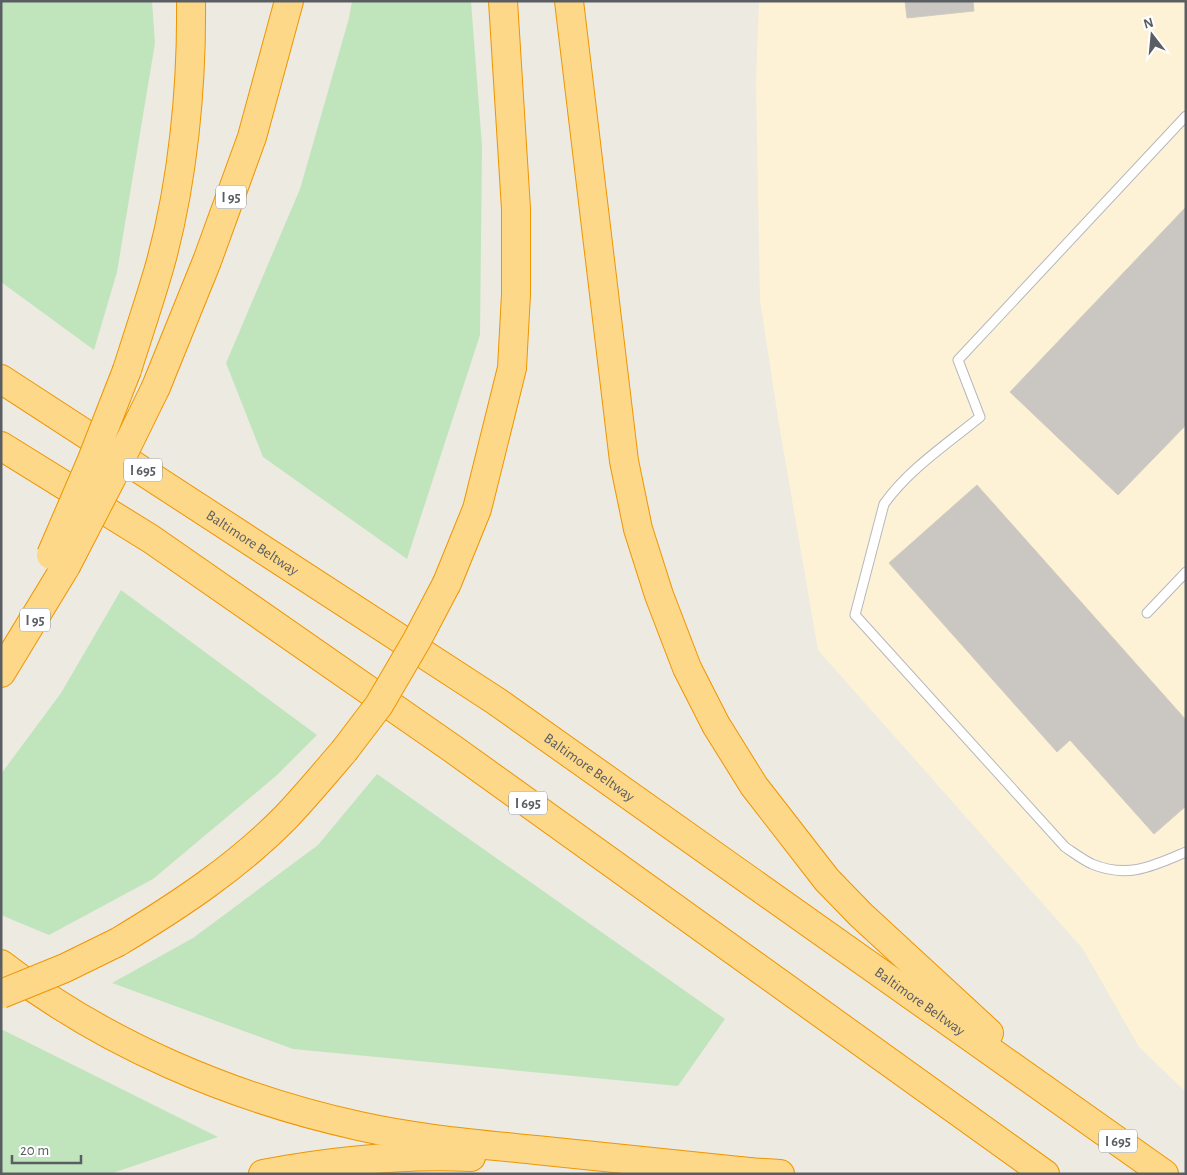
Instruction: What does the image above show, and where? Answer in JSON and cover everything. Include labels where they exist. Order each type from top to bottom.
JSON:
[{"type":"highway","points":[[1,654],[16,627],[59,561],[91,462],[128,370],[160,264],[176,188],[187,113],[192,1]]},
{"type":"highway","name":"I 95","points":[[1,673],[59,561],[112,477],[156,387],[207,261],[252,137],[289,1]]},
{"type":"highway","points":[[1,994],[66,968],[118,942],[171,910],[232,866],[286,817],[344,751],[379,705],[417,640],[447,583],[477,509],[512,368],[516,294],[516,209],[503,1]]},
{"type":"highway","points":[[569,1],[624,461],[638,528],[658,595],[687,668],[716,725],[754,786],[827,880],[861,915],[1071,1109]]},
{"type":"highway","name":"Baltimore Beltway","points":[[1,379],[496,701],[1164,1174]]},
{"type":"highway","name":"I 695","points":[[1,446],[151,539],[453,749],[1045,1174]]},
{"type":"highway","points":[[1,964],[22,980],[88,1021],[142,1051],[276,1105],[361,1126],[463,1142],[749,1172]]},
{"type":"highway","points":[[263,1174],[314,1164],[383,1157],[462,1157],[780,1174]]},
{"type":"lane","points":[[1186,116],[958,360],[980,416],[908,476],[894,490],[884,504],[855,614],[1065,848],[1092,864],[1120,872],[1145,869],[1186,852]]},
{"type":"lane","points":[[1147,614],[1186,572]]},
{"type":"shaded area","points":[[759,1],[1186,1],[1186,1092],[1139,1047],[1083,949],[818,650],[779,424],[760,300],[756,81]]},
{"type":"green space","points":[[1,1],[152,1],[155,43],[117,272],[94,350],[1,282]]},
{"type":"green space","points":[[352,1],[471,1],[482,146],[480,335],[407,559],[263,457],[226,363],[300,189],[349,18]]},
{"type":"green space","points":[[121,590],[317,735],[276,776],[153,879],[49,935],[1,915],[1,774],[61,693]]},
{"type":"green space","points":[[377,774],[725,1019],[678,1086],[293,1049],[112,983],[193,938],[318,845]]},
{"type":"green space","points":[[1,1029],[218,1137],[110,1174],[1,1174]]},
{"type":"building","points":[[905,1],[973,1],[974,11],[907,18]]},
{"type":"building","points":[[1186,207],[1186,425],[1118,495],[1010,392]]},
{"type":"building","points":[[977,485],[1186,720],[1186,806],[1154,834],[1070,740],[1057,752],[889,563]]}]
